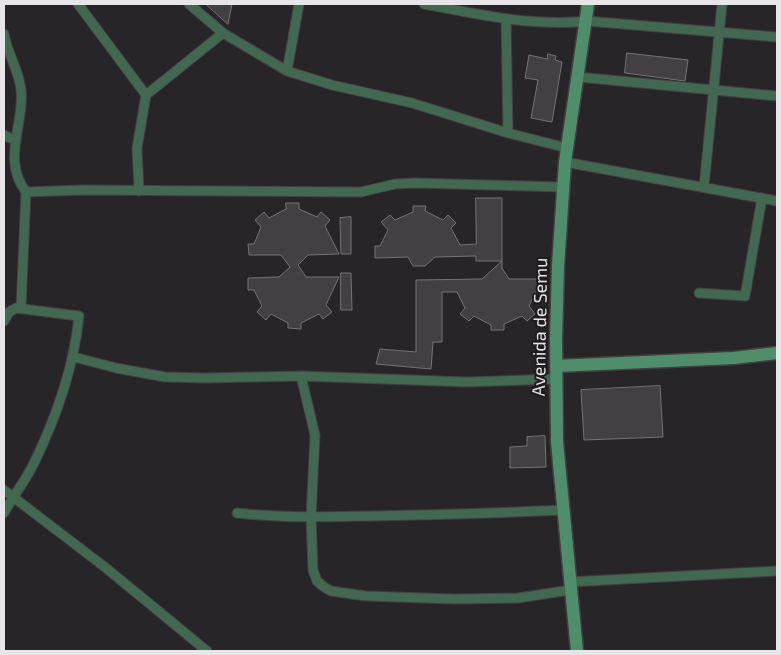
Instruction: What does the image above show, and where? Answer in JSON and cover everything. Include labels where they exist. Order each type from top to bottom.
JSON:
[{"type":"main road","name":"Avenida de Semu","points":[[577,651],[562,510],[557,442],[556,366],[558,266],[565,162],[588,4]]},
{"type":"main road","points":[[556,366],[733,358],[777,354]]},
{"type":"street","points":[[78,4],[146,95]]},
{"type":"street","points":[[189,4],[223,33],[287,71],[412,103],[508,133],[567,148]]},
{"type":"street","points":[[287,71],[300,4]]},
{"type":"street","points":[[424,4],[506,19],[570,23],[587,21],[777,37]]},
{"type":"street","points":[[704,187],[722,4]]},
{"type":"street","points":[[506,19],[508,133]]},
{"type":"street","points":[[139,191],[137,148],[146,95],[223,33]]},
{"type":"street","points":[[4,34],[21,88],[22,99],[14,140],[19,180],[26,192],[21,308]]},
{"type":"street","points":[[578,77],[714,92],[777,96]]},
{"type":"street","points":[[4,135],[14,140]]},
{"type":"street","points":[[565,162],[777,201]]},
{"type":"street","points":[[26,192],[361,192],[395,184],[416,183],[563,187]]},
{"type":"street","points":[[700,293],[745,296],[762,198]]},
{"type":"street","points":[[4,321],[12,309],[21,308],[79,316],[74,357],[34,465],[4,512]]},
{"type":"street","points":[[74,357],[125,370],[164,377],[301,376],[458,382],[556,379]]},
{"type":"street","points":[[301,376],[315,435],[312,518],[313,570],[317,580],[331,591],[366,596],[454,599],[533,596],[570,586],[777,571]]},
{"type":"street","points":[[4,490],[106,568],[201,649]]},
{"type":"street","points":[[237,513],[275,518],[312,518],[562,510]]},
{"type":"building","points":[[206,4],[232,4],[228,24]]},
{"type":"building","points":[[627,53],[688,60],[685,81],[625,73]]},
{"type":"building","points":[[548,54],[556,56],[555,60],[562,62],[552,122],[531,118],[538,80],[525,78],[529,55],[547,59]]},
{"type":"building","points":[[476,198],[502,198],[502,261],[476,261],[476,256],[435,257],[425,266],[413,266],[408,257],[375,258],[375,246],[380,246],[388,230],[381,222],[390,215],[395,220],[413,212],[413,206],[426,206],[425,211],[443,220],[448,215],[456,223],[451,228],[460,245],[476,244]]},
{"type":"building","points":[[286,203],[299,203],[299,209],[317,217],[321,212],[330,220],[325,226],[339,254],[308,255],[298,265],[306,277],[339,277],[326,305],[332,312],[323,319],[319,314],[301,323],[301,329],[288,328],[288,323],[271,314],[266,320],[257,312],[262,306],[254,290],[248,290],[248,278],[279,277],[290,267],[281,255],[249,255],[248,244],[254,244],[261,227],[255,220],[264,212],[269,218],[286,209]]},
{"type":"building","points":[[351,217],[351,254],[341,254],[340,218]]},
{"type":"building","points":[[502,261],[502,268],[509,279],[542,279],[542,290],[537,290],[529,306],[535,314],[527,321],[522,316],[504,324],[504,330],[491,330],[491,325],[474,316],[469,321],[460,314],[465,308],[457,292],[442,292],[442,342],[433,342],[431,369],[376,364],[380,349],[416,352],[416,280],[482,279]]},
{"type":"building","points":[[341,273],[351,273],[352,310],[341,310]]},
{"type":"building","points":[[660,386],[663,437],[584,440],[581,390]]},
{"type":"building","points":[[545,436],[546,467],[510,468],[510,447],[527,446],[527,437]]}]
